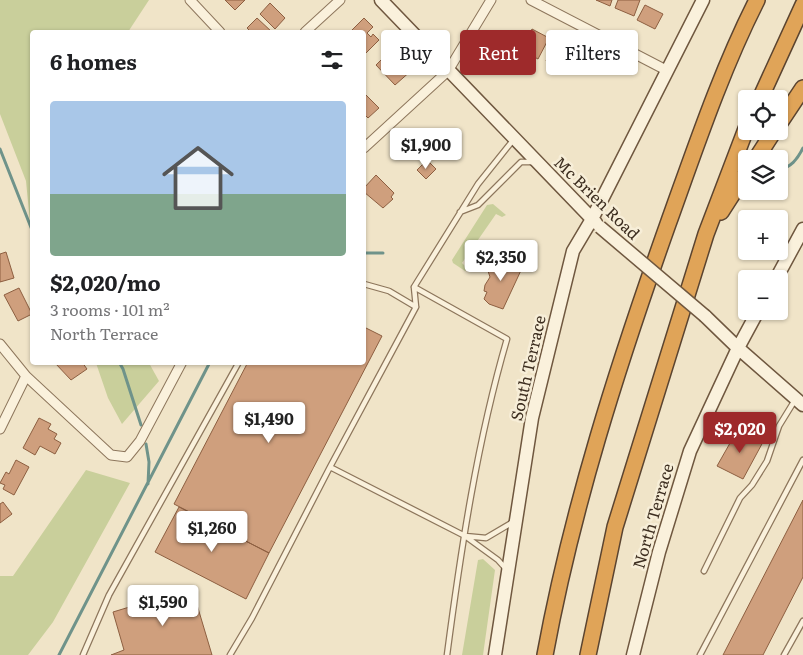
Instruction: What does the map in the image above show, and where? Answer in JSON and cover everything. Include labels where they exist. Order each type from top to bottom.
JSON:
[{"type":"highway","points":[[545,655],[559,580],[629,332],[751,0]]},
{"type":"highway","points":[[738,37],[757,0]]},
{"type":"highway","points":[[764,90],[803,5]]},
{"type":"highway","points":[[788,110],[803,88]]},
{"type":"highway","points":[[588,655],[615,527],[706,234],[741,140]]},
{"type":"highway","points":[[706,234],[738,185]]},
{"type":"street","points":[[190,0],[218,30]]},
{"type":"street","points":[[307,30],[340,0]]},
{"type":"street","name":"Mc Brien Road","points":[[381,0],[409,30]]},
{"type":"street","points":[[450,68],[491,0]]},
{"type":"street","points":[[531,0],[666,70]]},
{"type":"street","name":"South Terrace","points":[[495,655],[532,418],[573,252],[596,223],[666,70],[703,0]]},
{"type":"street","name":"Mc Brien Road","points":[[450,73],[596,223],[706,316],[738,348],[799,402]]},
{"type":"street","points":[[366,146],[444,75]]},
{"type":"street","points":[[781,270],[803,229]]},
{"type":"street","name":"North Terrace","points":[[633,655],[659,552],[690,451],[753,320]]},
{"type":"street","points":[[0,344],[26,376],[111,455],[127,457],[140,442],[180,365]]},
{"type":"street","points":[[0,429],[26,376]]},
{"type":"lane","points":[[230,655],[252,618],[330,467],[416,308],[414,287],[478,184],[515,138]]},
{"type":"lane","points":[[460,212],[478,205],[521,162],[537,162]]},
{"type":"lane","points":[[366,284],[389,290],[416,308]]},
{"type":"lane","points":[[414,287],[507,339],[490,399],[447,655]]},
{"type":"lane","points":[[83,655],[109,595],[237,365]]},
{"type":"lane","points":[[704,571],[740,498],[752,485],[767,461],[779,426],[799,402]]},
{"type":"lane","points":[[700,655],[803,460]]},
{"type":"lane","points":[[330,467],[466,536],[498,560],[508,572]]},
{"type":"lane","points":[[466,536],[486,538],[516,520]]},
{"type":"lane","points":[[784,655],[803,621]]},
{"type":"green space","points":[[0,0],[149,0],[129,30],[30,30],[30,222],[26,181],[0,114]]},
{"type":"green space","points":[[493,204],[506,215],[502,217],[496,214],[462,263],[468,269],[465,271],[453,263],[452,260],[487,205]]},
{"type":"green space","points":[[97,365],[150,365],[159,381],[122,424],[108,398]]},
{"type":"green space","points":[[86,470],[130,483],[53,622],[28,655],[0,655],[0,576],[13,576]]},
{"type":"green space","points":[[483,559],[495,570],[483,655],[462,655],[478,560]]},
{"type":"building","points":[[225,0],[245,0],[235,10]]},
{"type":"building","points":[[596,0],[612,0],[610,6]]},
{"type":"building","points":[[618,0],[640,0],[634,16],[615,8]]},
{"type":"building","points":[[270,3],[285,18],[275,29],[260,14]]},
{"type":"building","points":[[645,5],[663,14],[655,29],[637,20]]},
{"type":"building","points":[[257,18],[270,30],[249,30],[247,28]]},
{"type":"building","points":[[364,18],[373,27],[367,33],[371,37],[373,34],[379,40],[366,53],[366,30],[352,30]]},
{"type":"building","points":[[536,31],[546,36],[546,44],[538,59],[536,58]]},
{"type":"building","points":[[381,60],[381,70],[376,65]]},
{"type":"building","points":[[386,75],[406,75],[395,85]]},
{"type":"building","points":[[366,95],[379,108],[368,118],[366,116]]},
{"type":"building","points":[[427,160],[436,169],[426,179],[417,170]]},
{"type":"building","points":[[376,175],[394,193],[391,197],[393,199],[383,208],[366,194],[366,186]]},
{"type":"building","points":[[6,252],[14,278],[0,282],[0,254]]},
{"type":"building","points":[[506,256],[507,260],[523,266],[503,309],[489,304],[484,299],[487,292],[484,291],[490,277],[487,268],[489,264]]},
{"type":"building","points":[[19,288],[30,310],[30,315],[18,321],[4,295]]},
{"type":"building","points":[[366,328],[382,336],[269,553],[174,504],[246,365],[366,365]]},
{"type":"building","points":[[57,365],[84,365],[87,369],[71,380]]},
{"type":"building","points":[[39,418],[51,424],[48,429],[57,434],[54,439],[61,443],[55,454],[40,446],[35,455],[23,448]]},
{"type":"building","points":[[738,429],[763,442],[743,479],[717,466]]},
{"type":"building","points":[[16,460],[29,467],[14,495],[3,489],[5,485],[0,483],[6,472],[9,474]]},
{"type":"building","points":[[803,500],[803,577],[763,655],[723,655]]},
{"type":"building","points":[[3,502],[12,514],[0,523],[0,504]]},
{"type":"building","points":[[179,507],[269,553],[246,599],[155,552]]},
{"type":"building","points":[[192,588],[212,655],[111,655],[124,650],[113,612]]},
{"type":"waterway","points":[[788,166],[803,148]]},
{"type":"waterway","points":[[0,149],[30,225]]},
{"type":"waterway","points":[[366,253],[383,253]]},
{"type":"waterway","points":[[121,365],[141,425]]},
{"type":"waterway","points":[[59,655],[208,365]]},
{"type":"waterway","points":[[146,444],[149,462],[148,484]]}]
